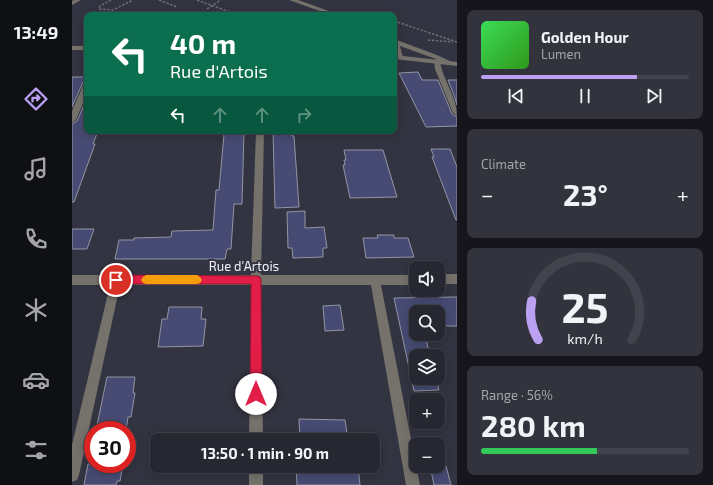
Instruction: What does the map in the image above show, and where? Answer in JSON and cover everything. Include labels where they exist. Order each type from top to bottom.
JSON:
[{"type":"street","points":[[72,3],[78,0]]},
{"type":"street","points":[[292,0],[328,12]]},
{"type":"street","points":[[397,42],[454,64]]},
{"type":"street","points":[[72,48],[84,48]]},
{"type":"street","points":[[397,57],[454,64]]},
{"type":"street","points":[[437,61],[438,69],[457,113]]},
{"type":"street","points":[[72,120],[84,91]]},
{"type":"street","points":[[256,433],[256,280],[260,134]]},
{"type":"street","points":[[445,280],[457,279]]},
{"type":"street","name":"Rue d'Artois","points":[[72,280],[409,280]]},
{"type":"street","points":[[72,475],[116,280]]},
{"type":"street","points":[[375,280],[413,485]]},
{"type":"street","points":[[256,473],[256,485]]},
{"type":"path","points":[[111,0],[100,6],[100,9],[105,12],[113,11],[133,0]]},
{"type":"path","points":[[159,0],[177,7]]},
{"type":"path","points":[[197,0],[229,12]]},
{"type":"path","points":[[207,9],[221,0]]},
{"type":"path","points":[[397,22],[457,42]]},
{"type":"building","points":[[418,72],[422,80],[438,80],[452,114],[457,117],[457,126],[426,127],[399,73]]},
{"type":"building","points":[[72,77],[84,77],[84,82],[72,107]]},
{"type":"building","points":[[448,80],[457,80],[457,105],[454,95]]},
{"type":"building","points":[[84,105],[84,134],[97,134],[93,144],[95,144],[74,202],[72,202],[72,124],[77,121]]},
{"type":"building","points":[[224,134],[244,134],[242,204],[234,204],[231,249],[227,249],[225,259],[115,259],[119,240],[171,237],[172,231],[213,230],[216,190],[219,190]]},
{"type":"building","points":[[273,134],[292,134],[292,136],[294,136],[299,207],[275,208]]},
{"type":"building","points":[[431,149],[450,149],[457,167],[457,220],[432,157],[434,157]]},
{"type":"building","points":[[344,150],[383,150],[397,197],[350,198],[343,165],[345,165],[344,160],[346,160]]},
{"type":"building","points":[[305,211],[305,228],[324,227],[327,248],[323,248],[323,257],[293,258],[292,248],[288,248],[287,212]]},
{"type":"building","points":[[72,229],[94,229],[87,249],[72,249]]},
{"type":"building","points":[[377,235],[394,235],[394,238],[408,238],[414,257],[366,258],[363,238],[378,238]]},
{"type":"building","points":[[457,297],[457,326],[445,326],[445,305],[409,305],[409,341],[427,341],[428,349],[409,349],[409,368],[394,298]]},
{"type":"building","points":[[340,305],[344,330],[325,331],[323,306]]},
{"type":"building","points":[[169,307],[202,307],[201,319],[206,319],[203,346],[158,347],[162,319],[167,319]]},
{"type":"building","points":[[107,377],[135,377],[133,393],[135,393],[131,417],[128,417],[127,421],[98,421]]},
{"type":"building","points":[[413,385],[438,385],[439,390],[414,391]]},
{"type":"building","points":[[299,419],[345,420],[347,433],[300,433]]},
{"type":"building","points":[[446,466],[451,485],[434,485],[431,473],[445,473]]},
{"type":"building","points":[[86,473],[121,473],[120,481],[117,481],[116,485],[84,485]]},
{"type":"building","points":[[296,473],[359,473],[360,485],[297,485]]},
{"type":"slow traffic","points":[[146,280],[197,280]]},
{"type":"route","points":[[116,280],[256,280],[256,394]]}]
